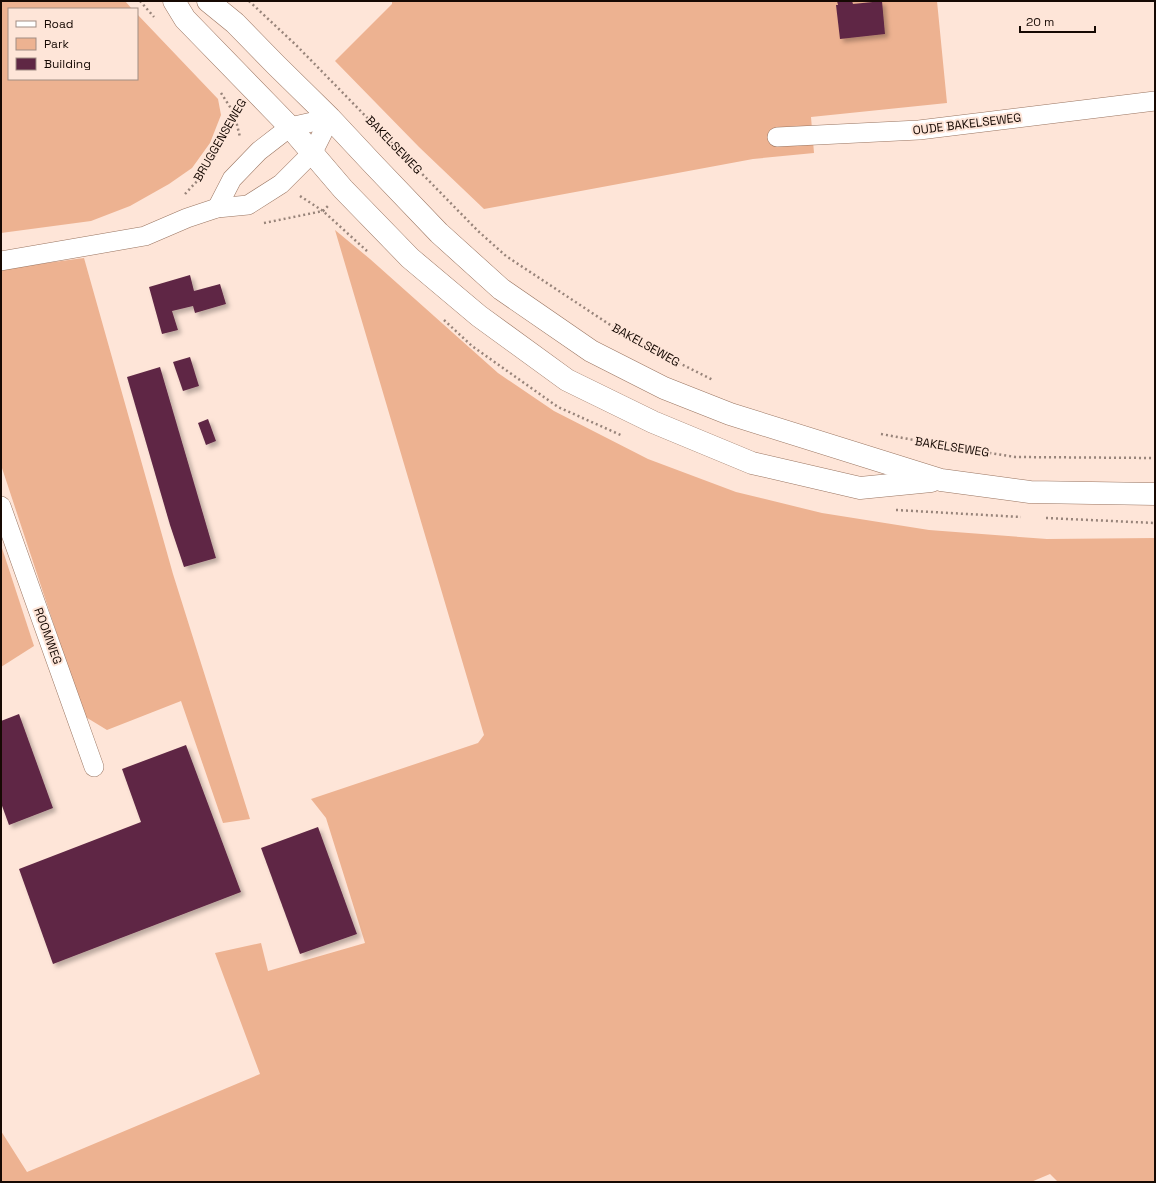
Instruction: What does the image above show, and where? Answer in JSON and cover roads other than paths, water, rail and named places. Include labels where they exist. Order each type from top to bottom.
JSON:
[{"type":"main road","points":[[174,1],[185,18],[290,127],[344,189],[410,258],[479,316],[568,380],[653,422],[752,463],[860,488],[941,480]]},
{"type":"main road","points":[[208,1],[235,23],[330,118],[439,233],[500,289],[591,351],[664,388],[730,414],[941,480],[1030,492],[1123,495],[1155,494]]},
{"type":"street","name":"OUDE BAKELSEWEG","points":[[777,137],[919,130],[1155,101]]},
{"type":"street","points":[[217,208],[232,179],[254,156],[290,127],[330,118]]},
{"type":"street","points":[[1,261],[145,236],[187,218],[217,208],[248,204],[281,184],[313,152],[330,118]]},
{"type":"street","name":"ROOMWEG","points":[[1,506],[94,767]]}]
